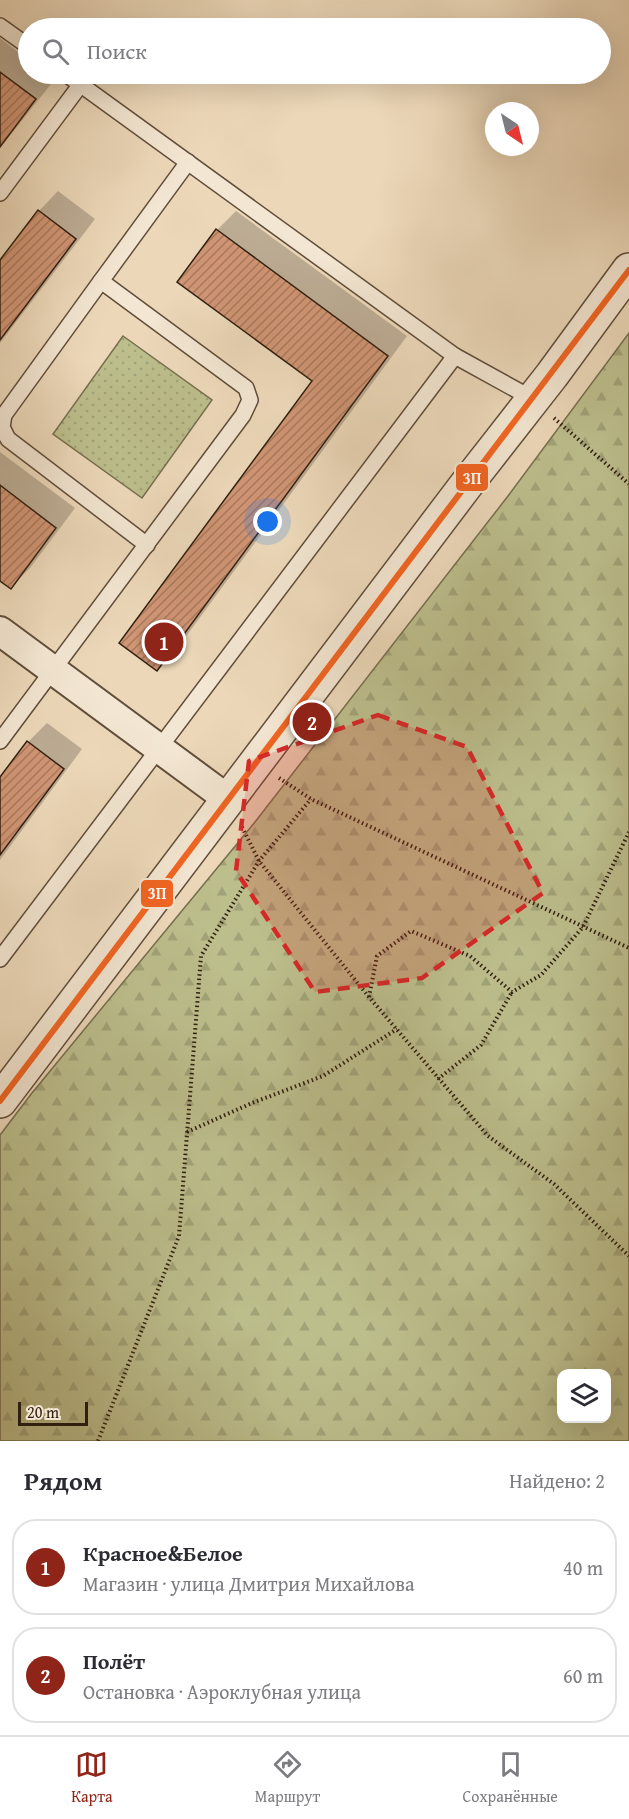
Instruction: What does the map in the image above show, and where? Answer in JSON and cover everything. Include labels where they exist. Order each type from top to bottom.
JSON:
[{"type":"street","points":[[0,1101],[629,270]]},
{"type":"street","points":[[0,631],[229,800]]},
{"type":"lane","points":[[0,26],[18,39]]},
{"type":"lane","points":[[0,193],[81,84],[455,356],[533,399]]},
{"type":"lane","points":[[147,545],[8,439],[2,427],[4,415],[188,162]]},
{"type":"lane","points":[[0,741],[243,415],[250,400],[246,388],[101,281]]},
{"type":"lane","points":[[0,959],[455,356]]},
{"type":"path","points":[[533,399],[629,484]]},
{"type":"path","points":[[256,763],[311,799],[629,948]]},
{"type":"path","points":[[98,1441],[179,1236],[201,956],[259,861],[311,799]]},
{"type":"path","points":[[229,800],[259,861],[438,1079],[488,1136],[554,1184],[629,1256]]},
{"type":"path","points":[[438,1079],[481,1044],[513,992],[541,975],[583,927],[629,832]]},
{"type":"path","points":[[369,997],[377,956],[411,931],[470,956],[513,992]]},
{"type":"path","points":[[187,1132],[252,1102],[323,1076],[397,1029]]},
{"type":"highlighted area","points":[[378,715],[467,747],[543,893],[422,978],[315,992],[236,871],[249,761]]},
{"type":"green space","points":[[629,333],[629,1441],[0,1441],[0,1135],[255,822],[508,496]]},
{"type":"green space","points":[[123,336],[212,400],[142,498],[53,434]]},
{"type":"building","points":[[0,72],[36,99],[0,147]]},
{"type":"building","points":[[38,210],[76,239],[0,340],[0,260]]},
{"type":"building","points":[[216,229],[388,356],[157,671],[119,643],[312,381],[177,282]]},
{"type":"building","points":[[0,485],[56,528],[11,589],[0,581]]},
{"type":"building","points":[[27,741],[64,769],[0,855],[0,777]]},
{"type":"transit line","name":"3П","points":[[0,1101],[629,270]]},
{"type":"place","name":"Красное&Белое","points":[[164,642]]},
{"type":"place","name":"Полёт","points":[[312,722]]}]
